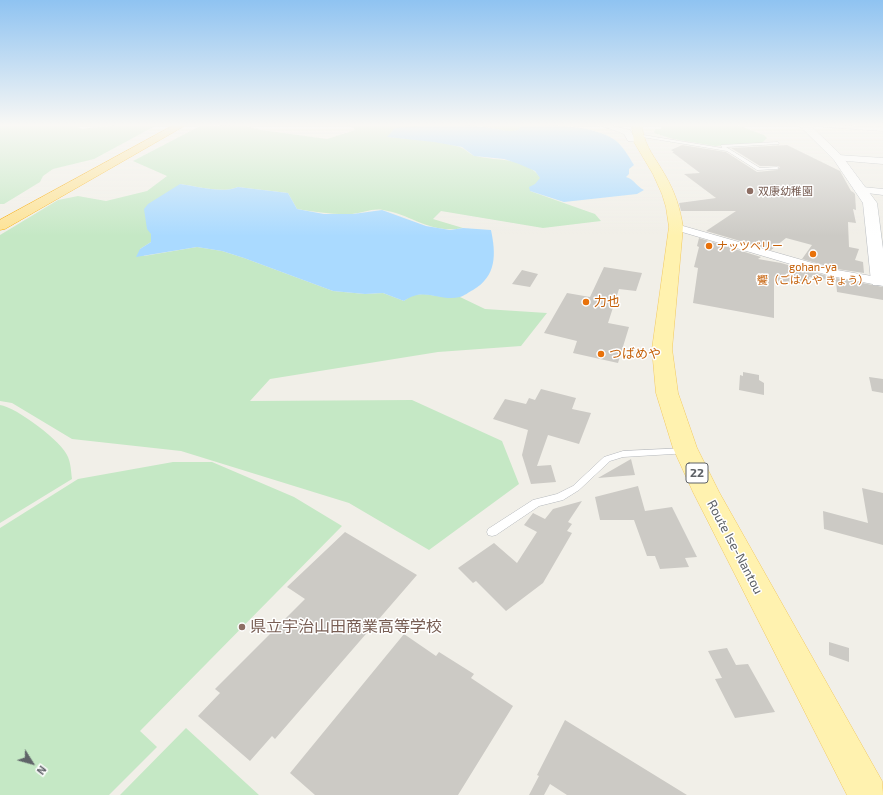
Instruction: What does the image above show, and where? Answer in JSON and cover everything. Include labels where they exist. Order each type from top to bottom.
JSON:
[{"type":"highway","points":[[0,217],[101,162]]},
{"type":"highway","points":[[0,226],[114,162]]},
{"type":"main road","name":"Route Ise-Nantou","points":[[653,162],[669,194],[676,227],[662,348],[667,393],[687,451],[706,492],[868,795]]},
{"type":"street","points":[[676,227],[835,273],[881,282],[870,203],[841,162]]},
{"type":"street","points":[[862,190],[883,192]]},
{"type":"lane","points":[[748,162],[759,169],[777,168]]},
{"type":"lane","points":[[492,532],[536,503],[560,497],[576,488],[607,459],[624,454],[687,451]]},
{"type":"green space","points":[[0,162],[81,162],[53,169],[43,176],[40,182],[4,204],[0,204]]},
{"type":"green space","points":[[135,162],[515,162],[527,166],[541,178],[530,191],[595,214],[601,221],[543,228],[441,211],[433,219],[463,228],[451,229],[431,226],[394,212],[383,210],[345,214],[297,209],[288,193],[238,187],[217,190],[180,184],[151,234],[151,242],[140,249],[144,256],[197,247],[222,251],[333,291],[365,294],[383,293],[404,301],[412,295],[424,294],[444,297],[460,297],[485,309],[547,313],[521,346],[438,352],[270,379],[250,401],[412,400],[502,441],[519,484],[429,550],[349,503],[181,451],[72,439],[12,403],[0,401],[0,235],[58,200],[78,196],[106,201],[147,191],[167,176]]},
{"type":"green space","points":[[0,405],[7,407],[27,418],[49,434],[58,443],[68,457],[72,479],[0,523]]},
{"type":"green space","points":[[173,462],[212,462],[294,497],[342,526],[140,731],[157,747],[109,795],[0,795],[0,528],[78,479]]},
{"type":"green space","points":[[186,728],[259,795],[120,795]]},
{"type":"water","points":[[513,162],[632,162],[634,165],[629,169],[629,174],[626,177],[631,179],[644,190],[637,194],[564,202],[530,191],[529,187],[535,184],[540,178],[535,171]]},
{"type":"water","points":[[180,184],[217,190],[238,187],[288,193],[297,209],[324,214],[353,214],[382,210],[426,226],[450,230],[463,228],[491,230],[494,248],[493,264],[487,278],[473,290],[462,296],[445,298],[425,294],[411,297],[404,301],[383,293],[365,294],[333,291],[222,251],[197,247],[136,257],[140,249],[151,242],[151,234],[147,229],[144,209],[148,204]]},
{"type":"building","points":[[685,162],[742,162],[757,172],[777,170],[780,167],[760,166],[754,162],[822,162],[840,171],[851,191],[855,194],[856,210],[853,209],[856,223],[848,222],[849,247],[859,249],[855,260],[863,262],[864,273],[837,269],[802,259],[812,245],[786,238],[771,250],[706,231],[736,211],[681,211],[679,203],[716,198],[684,174],[700,173]]},
{"type":"building","points":[[699,238],[761,257],[758,259],[781,263],[831,277],[883,287],[883,300],[837,292],[836,281],[809,277],[810,284],[803,283],[803,285],[774,280],[774,318],[693,303],[698,268],[694,267],[699,247],[697,246]]},
{"type":"building","points":[[604,267],[642,273],[636,291],[619,289],[608,323],[629,327],[618,363],[573,353],[577,341],[544,333],[567,293],[590,297]]},
{"type":"building","points":[[522,270],[538,274],[530,287],[512,284]]},
{"type":"building","points":[[743,372],[759,375],[759,380],[764,383],[764,395],[739,390],[740,375],[743,376]]},
{"type":"building","points":[[869,377],[883,379],[883,393],[872,391]]},
{"type":"building","points":[[541,389],[576,398],[572,409],[591,413],[579,444],[548,435],[537,466],[551,465],[556,482],[531,484],[522,455],[528,430],[493,419],[505,399],[526,404],[529,398],[535,400]]},
{"type":"building","points":[[631,459],[635,475],[598,478]]},
{"type":"building","points":[[638,486],[645,511],[672,507],[697,557],[685,558],[689,567],[660,569],[655,556],[647,556],[634,520],[600,520],[595,497]]},
{"type":"building","points":[[862,488],[883,493],[883,545],[824,529],[823,511],[868,523]]},
{"type":"building","points":[[582,501],[568,522],[572,524],[567,531],[572,533],[543,583],[506,611],[476,581],[473,583],[458,568],[494,543],[517,563],[537,532],[524,525],[533,513],[545,519],[553,509]]},
{"type":"building","points":[[345,532],[417,575],[275,739],[272,736],[250,761],[198,716],[220,693],[215,689],[305,599],[287,587]]},
{"type":"building","points":[[404,634],[436,656],[439,652],[474,674],[471,678],[513,706],[458,795],[315,795],[290,773]]},
{"type":"building","points":[[829,642],[849,648],[849,662],[829,655]]},
{"type":"building","points":[[727,648],[736,665],[748,664],[775,712],[735,718],[715,679],[722,678],[708,651]]},
{"type":"building","points":[[565,720],[687,795],[567,795],[550,784],[544,795],[529,795],[539,776],[537,775]]},
{"type":"place","name":"双康幼稚園","points":[[750,191]]},
{"type":"place","name":"ナッツベリー","points":[[709,246]]},
{"type":"place","name":"gohan-ya 饗（ごはんや きょう）","points":[[813,254]]},
{"type":"place","name":"力也","points":[[586,302]]},
{"type":"place","name":"つばめや","points":[[601,354]]},
{"type":"place","name":"県立宇治山田商業高等学校","points":[[242,627]]}]
